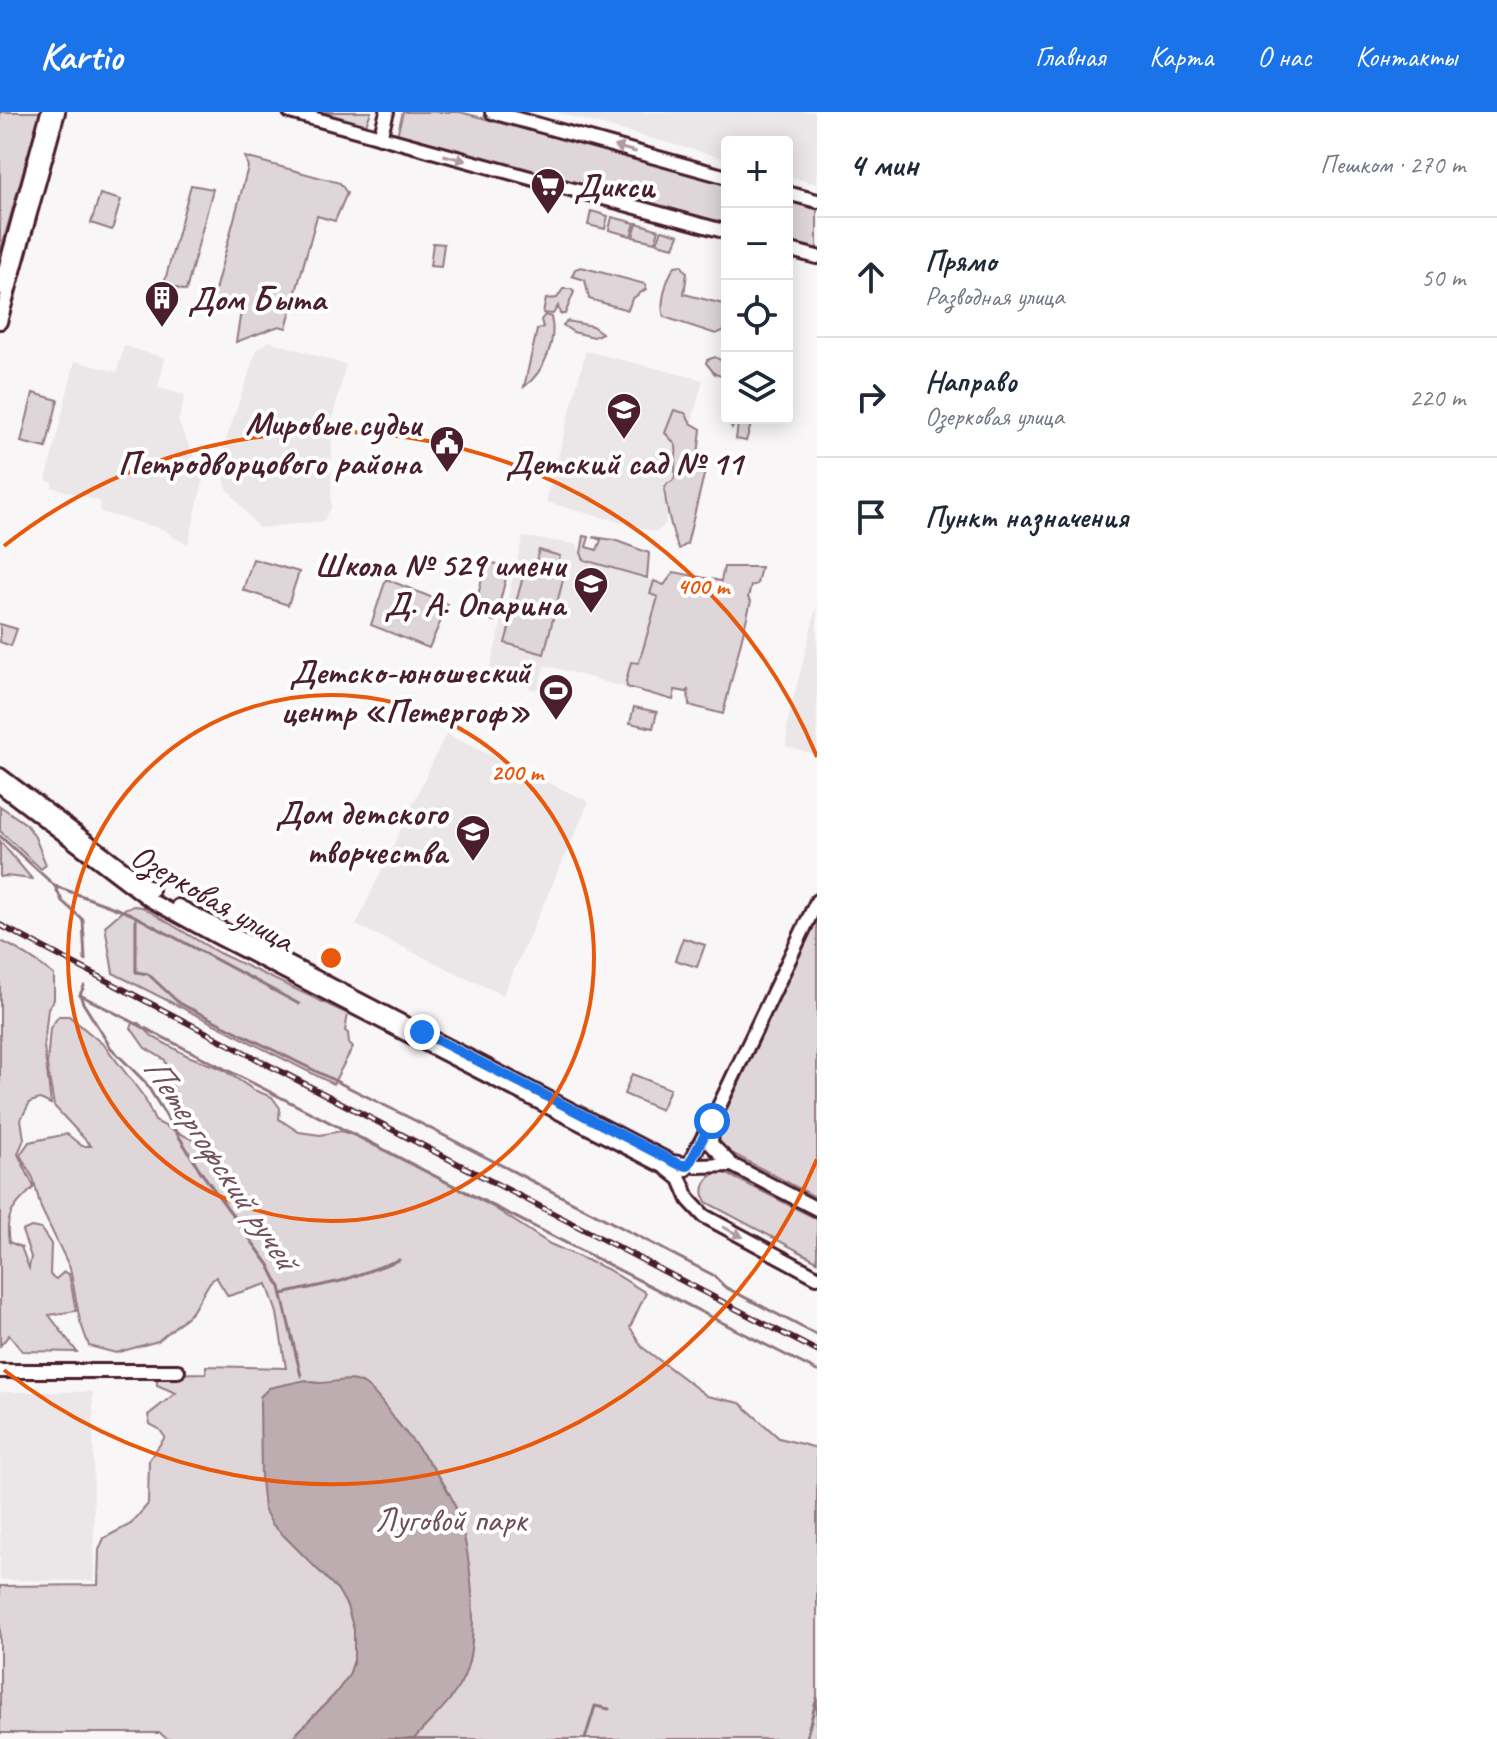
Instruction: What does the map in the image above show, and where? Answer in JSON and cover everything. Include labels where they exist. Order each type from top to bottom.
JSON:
[{"type":"street","points":[[0,288],[48,112]]},
{"type":"street","points":[[0,322],[58,112]]},
{"type":"street","points":[[290,112],[721,230]]},
{"type":"street","points":[[380,137],[387,112]]},
{"type":"street","points":[[492,112],[721,175]]},
{"type":"street","points":[[793,195],[817,201]]},
{"type":"street","points":[[793,251],[817,257]]},
{"type":"street","name":"Озерковая улица","points":[[0,775],[163,898],[672,1162],[688,1166],[732,1165]]},
{"type":"street","name":"Озерковая улица","points":[[0,786],[150,900],[665,1167],[680,1179],[693,1206],[704,1216],[817,1277]]},
{"type":"street","points":[[680,1179],[712,1121],[817,901]]},
{"type":"street","name":"Озерковая улица","points":[[712,1121],[711,1144],[732,1165],[817,1209]]},
{"type":"street","points":[[0,1371],[178,1371]]},
{"type":"shaded area","points":[[555,112],[817,112],[817,184],[793,178],[793,136],[721,136],[721,157]]},
{"type":"shaded area","points":[[269,341],[346,365],[332,419],[331,508],[323,521],[258,528],[226,487],[221,455],[257,349]]},
{"type":"shaded area","points":[[124,346],[165,358],[158,388],[185,395],[178,422],[204,476],[188,544],[166,530],[100,512],[100,501],[52,487],[53,483],[46,480],[75,361],[117,372]]},
{"type":"shaded area","name":"Детский сад № 11","points":[[586,351],[703,380],[664,526],[656,532],[546,502]]},
{"type":"shaded area","name":"Школа № 529 имени Д. А. Опарина","points":[[523,537],[577,544],[583,560],[663,584],[676,601],[688,693],[676,691],[673,701],[545,665],[538,687],[534,690],[490,668]]},
{"type":"shaded area","points":[[817,605],[817,755],[786,746],[788,721]]},
{"type":"shaded area","name":"Дом детского творчества","points":[[446,734],[589,802],[503,995],[356,925]]},
{"type":"shaded area","points":[[306,1380],[320,1383],[351,1380],[370,1389],[424,1455],[456,1508],[471,1580],[473,1631],[470,1653],[457,1690],[414,1739],[291,1739],[335,1694],[349,1675],[354,1660],[354,1630],[347,1606],[338,1590],[272,1524],[264,1509],[260,1397],[269,1388]]},
{"type":"shaded area","points":[[0,1392],[93,1392],[94,1581],[0,1580]]},
{"type":"green space","points":[[0,112],[40,112],[0,253]]},
{"type":"green space","points":[[310,112],[371,112],[365,127]]},
{"type":"green space","points":[[403,112],[460,112],[721,182],[721,225],[397,135]]},
{"type":"green space","points":[[245,157],[340,183],[347,193],[335,221],[317,216],[286,328],[279,326],[236,342],[241,311],[224,306],[210,309],[248,167]]},
{"type":"green space","points":[[191,185],[213,189],[186,291],[164,284]]},
{"type":"green space","points":[[100,194],[121,200],[112,230],[91,223]]},
{"type":"green space","points":[[793,202],[817,208],[817,252],[793,246]]},
{"type":"green space","points":[[591,211],[608,216],[605,229],[588,225]]},
{"type":"green space","points":[[612,217],[635,223],[631,236],[609,230]]},
{"type":"green space","points":[[637,223],[659,230],[655,242],[633,237]]},
{"type":"green space","points":[[662,230],[679,235],[674,247],[657,243]]},
{"type":"green space","points":[[433,243],[444,244],[441,267],[430,266]]},
{"type":"green space","points":[[681,265],[687,273],[684,294],[721,303],[721,332],[716,334],[664,317],[663,298],[675,266]]},
{"type":"green space","points":[[581,267],[645,284],[646,289],[632,299],[628,310],[589,299],[585,280],[572,276],[575,269]]},
{"type":"green space","points":[[563,289],[574,292],[565,314],[560,314],[558,306],[553,314],[543,313],[546,299],[557,298]]},
{"type":"green space","points":[[545,315],[551,317],[551,345],[538,373],[524,387],[537,330],[543,327],[541,320]]},
{"type":"green space","points":[[567,321],[592,326],[602,333],[594,337],[573,332],[563,325]]},
{"type":"green space","points":[[715,357],[721,360],[721,376],[715,374],[707,360]]},
{"type":"green space","points":[[33,393],[58,400],[46,448],[21,442]]},
{"type":"green space","points":[[674,410],[685,413],[691,423],[701,429],[698,455],[706,467],[687,544],[679,549],[665,493],[666,485],[675,474],[676,448],[665,433]]},
{"type":"green space","points":[[738,424],[751,424],[746,441],[736,439]]},
{"type":"green space","points":[[584,536],[589,537],[586,547],[597,550],[601,540],[593,537],[614,540],[649,553],[647,578],[584,560],[581,553]]},
{"type":"green space","points":[[539,550],[560,556],[557,566],[536,560]]},
{"type":"green space","points":[[253,559],[299,572],[288,605],[243,590]]},
{"type":"green space","points":[[486,562],[509,566],[495,621],[473,616]]},
{"type":"green space","points":[[527,562],[565,572],[544,654],[505,643]]},
{"type":"green space","points":[[724,567],[761,567],[757,584],[751,586],[748,598],[751,601],[723,714],[689,705],[688,689],[687,692],[675,690],[673,700],[627,687],[631,662],[639,663],[658,597],[650,594],[654,581],[664,585],[674,572],[721,581]]},
{"type":"green space","points":[[386,579],[448,604],[429,648],[371,625]]},
{"type":"green space","points":[[0,624],[17,629],[11,646],[0,642]]},
{"type":"green space","points":[[634,707],[657,712],[653,728],[630,723]]},
{"type":"green space","points":[[0,806],[26,824],[35,837],[46,865],[41,869],[0,831]]},
{"type":"green space","points":[[0,841],[32,879],[0,877]]},
{"type":"green space","points":[[142,907],[219,953],[348,1014],[345,1031],[353,1047],[333,1084],[113,973],[105,926],[126,908]]},
{"type":"green space","points":[[817,919],[817,1198],[726,1150],[716,1132]]},
{"type":"green space","points":[[683,938],[705,945],[697,967],[675,960]]},
{"type":"green space","points":[[0,941],[54,975],[54,1000],[48,1008],[44,1046],[51,1104],[40,1099],[30,1102],[21,1119],[24,1139],[18,1154],[34,1187],[12,1211],[8,1232],[9,1242],[21,1247],[29,1268],[31,1257],[22,1231],[31,1227],[41,1229],[51,1244],[50,1275],[56,1279],[64,1272],[69,1274],[76,1311],[49,1315],[77,1352],[22,1351],[9,1335],[0,1346]]},
{"type":"green space","name":"Луговой парк","points":[[59,1016],[69,1016],[105,1046],[144,1097],[155,1121],[203,1145],[170,1081],[165,1060],[145,1048],[131,1028],[133,1023],[139,1023],[153,1037],[188,1056],[222,1069],[254,1090],[272,1097],[280,1108],[279,1119],[299,1132],[320,1135],[341,1131],[367,1140],[493,1207],[550,1244],[607,1269],[646,1293],[630,1327],[642,1347],[707,1396],[740,1403],[779,1438],[817,1448],[817,1739],[167,1739],[160,1733],[0,1733],[0,1586],[98,1585],[99,1550],[104,1538],[131,1524],[148,1504],[149,1460],[165,1437],[150,1424],[148,1415],[176,1393],[157,1385],[157,1374],[206,1373],[206,1366],[286,1368],[277,1313],[267,1284],[228,1296],[216,1277],[192,1312],[158,1341],[116,1353],[89,1346],[80,1321],[70,1268],[41,1208],[33,1178],[20,1155],[29,1142],[67,1134],[82,1146],[91,1146],[54,1106],[47,1065],[50,1028]]},
{"type":"green space","points":[[632,1074],[670,1089],[661,1110],[624,1094]]},
{"type":"green space","points":[[723,1172],[817,1219],[817,1261],[706,1202],[703,1192],[706,1182],[713,1175]]},
{"type":"waterway","name":"Петергофский ручей","points":[[0,836],[55,886],[62,901],[83,920],[85,960]]},
{"type":"waterway","points":[[55,886],[131,914],[299,1004]]},
{"type":"waterway","points":[[136,917],[136,972],[148,974],[179,1003],[416,1121],[713,1275],[725,1287],[817,1335]]},
{"type":"waterway","name":"Петергофский ручей","points":[[84,986],[80,995],[83,1003],[111,1048],[145,1082],[201,1172],[269,1265],[280,1287],[301,1376]]},
{"type":"waterway","points":[[80,995],[817,1371]]},
{"type":"waterway","points":[[282,1294],[341,1281],[399,1260]]},
{"type":"waterway","points":[[806,1739],[817,1698]]},
{"type":"waterway","points":[[585,1739],[595,1706],[609,1709]]},
{"type":"railway","points":[[0,925],[817,1351]]},
{"type":"place","name":"Дикси","points":[[548,216]]},
{"type":"place","name":"Дом Быта","points":[[162,329]]},
{"type":"place","name":"Детский сад № 11","points":[[624,441]]},
{"type":"place","name":"Мировые судьи Петродворцового района","points":[[447,474]]},
{"type":"place","name":"Школа № 529 имени Д. А. Опарина","points":[[591,615]]},
{"type":"place","name":"Детско-юношеский центр «Петергоф»","points":[[556,722]]},
{"type":"place","name":"Дом детского творчества","points":[[473,863]]},
{"type":"route","points":[[422,1032],[678,1164],[688,1166],[712,1121]]}]
